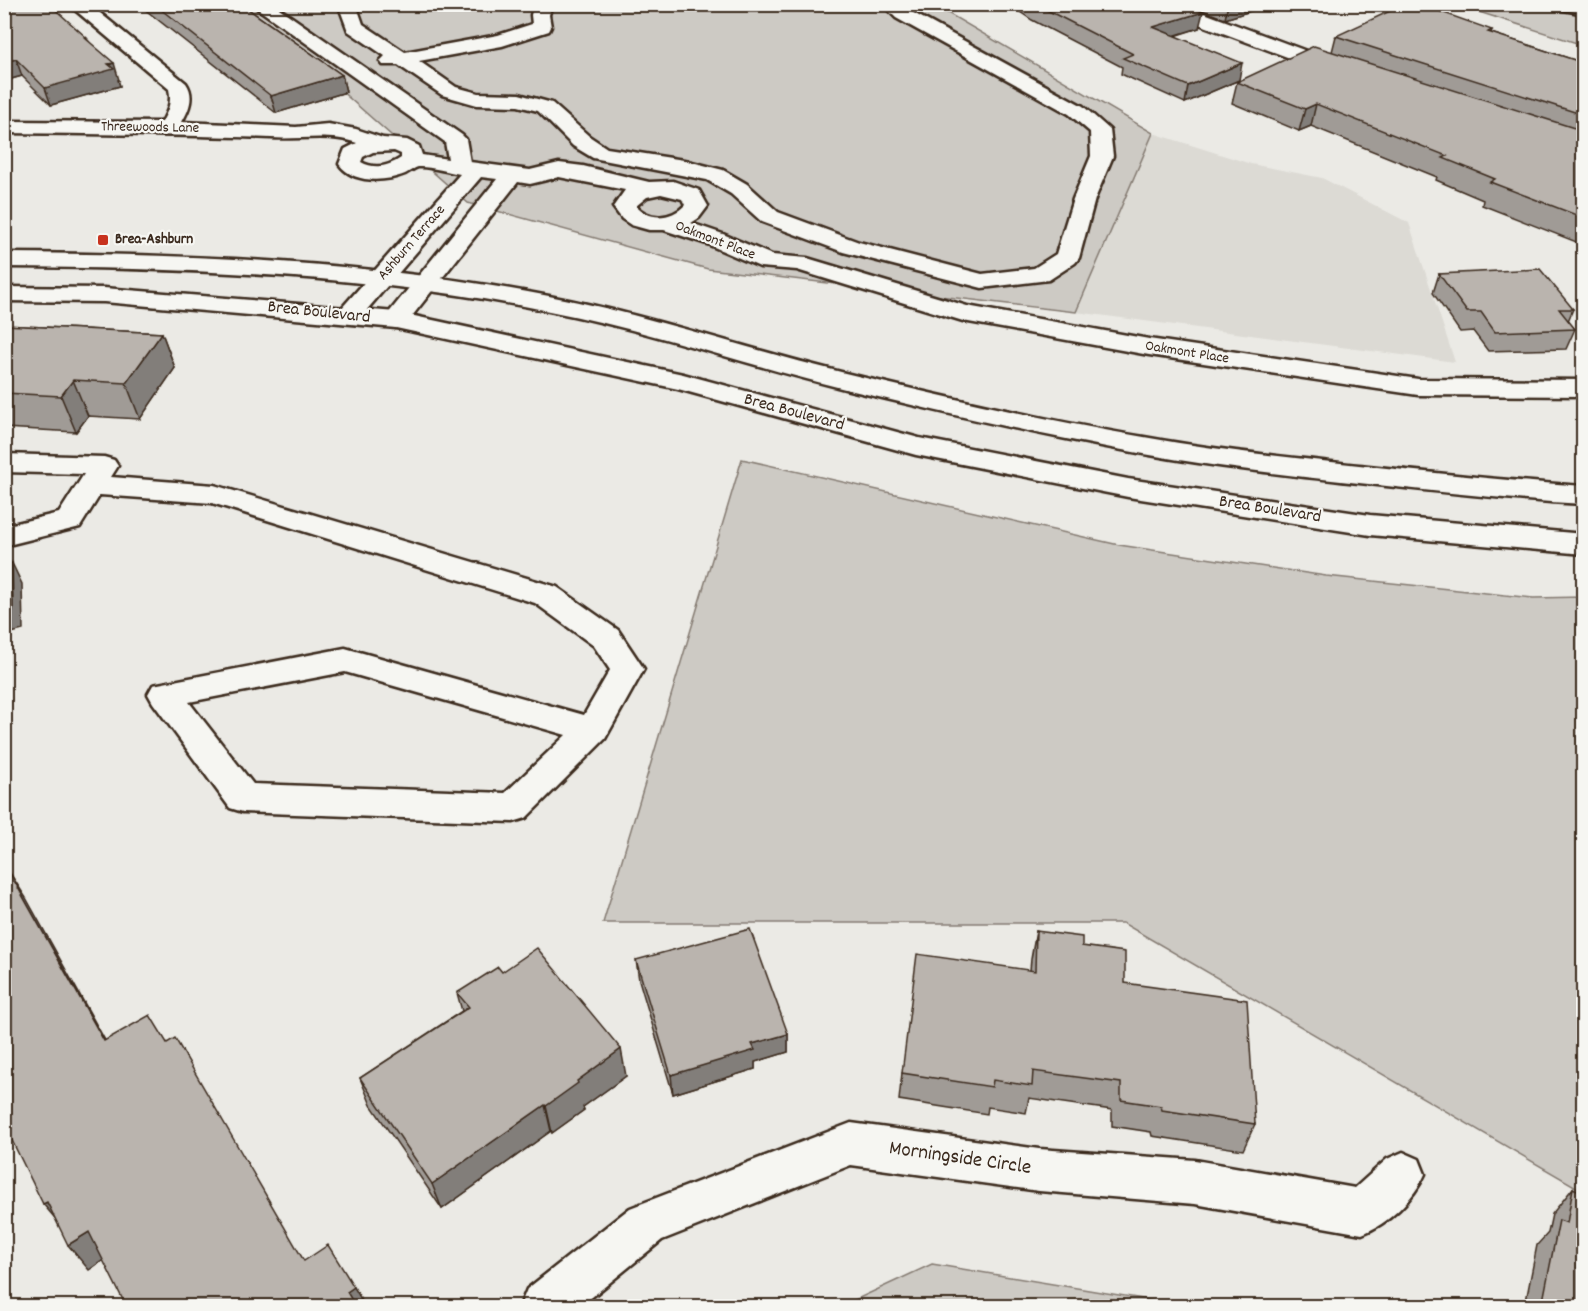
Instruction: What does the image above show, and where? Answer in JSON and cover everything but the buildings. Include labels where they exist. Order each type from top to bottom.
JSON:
[{"type":"street","points":[[77,4],[179,87],[182,98],[168,128]]},
{"type":"street","points":[[260,4],[455,139],[467,169]]},
{"type":"street","points":[[347,4],[356,27],[449,91],[477,99],[519,100],[545,108],[581,141],[601,153],[684,167],[715,176],[739,189],[770,217],[851,247],[982,280],[1040,275],[1067,258],[1084,199],[1102,156],[1100,130],[1077,110],[902,14],[891,4]]},
{"type":"street","points":[[354,70],[402,58],[502,40],[542,27],[540,15],[543,4]]},
{"type":"street","points":[[1162,4],[1256,41],[1354,74]]},
{"type":"street","points":[[1560,4],[1584,9]]},
{"type":"street","name":"Threewoods Lane","points":[[4,128],[168,128],[296,133],[312,129],[341,131],[379,144],[407,147],[412,152],[412,160]]},
{"type":"street","name":"Threewoods Lane","points":[[296,133],[307,141],[353,154]]},
{"type":"street","points":[[379,144],[353,154],[350,164],[354,168],[370,173],[391,171],[407,165],[412,160],[521,176],[559,170],[583,173],[649,189],[673,188],[691,195],[696,200],[697,206],[694,211],[666,223]]},
{"type":"street","name":"Ashburn Terrace","points":[[349,315],[467,169]]},
{"type":"street","points":[[521,176],[542,188],[573,193]]},
{"type":"street","name":"Ashburn Terrace","points":[[396,320],[424,284],[521,176]]},
{"type":"street","name":"Oakmont Place","points":[[649,189],[614,204],[633,218],[666,223],[715,239],[768,262],[799,263],[963,313],[1149,347],[1418,387],[1584,387]]},
{"type":"street","name":"Oakmont Place","points":[[694,211],[788,250],[799,263]]},
{"type":"street","name":"Brea Boulevard","points":[[4,260],[145,262],[381,278],[424,284],[552,304],[687,336],[791,368],[1115,441],[1290,467],[1515,491],[1584,495]]},
{"type":"street","name":"Brea Boulevard","points":[[4,294],[104,295],[396,320],[683,382],[916,446],[1128,488],[1370,525],[1584,544]]},
{"type":"street","points":[[4,463],[104,466],[69,520],[4,536]]},
{"type":"street","points":[[92,484],[214,494],[546,595],[606,638],[627,669],[592,730],[513,808],[243,798],[165,694],[345,660],[592,730]]},
{"type":"street","name":"Morningside Circle","points":[[544,1306],[646,1224],[851,1144],[1039,1170],[1195,1182],[1362,1212],[1402,1174]]},
{"type":"shaded area","points":[[244,5],[934,5],[1153,133],[1076,312],[708,269],[468,203]]},
{"type":"shaded area","points":[[1457,5],[1583,5],[1583,45]]},
{"type":"shaded area","points":[[1153,133],[1251,164],[1322,178],[1409,223],[1455,362],[1076,312]]},
{"type":"shaded area","points":[[742,459],[1119,545],[1326,576],[1533,598],[1583,597],[1583,1191],[1123,923],[603,923]]},
{"type":"shaded area","points":[[932,1264],[1185,1306],[842,1306]]},
{"type":"place","name":"Brea-Ashburn","points":[[103,240]]}]
